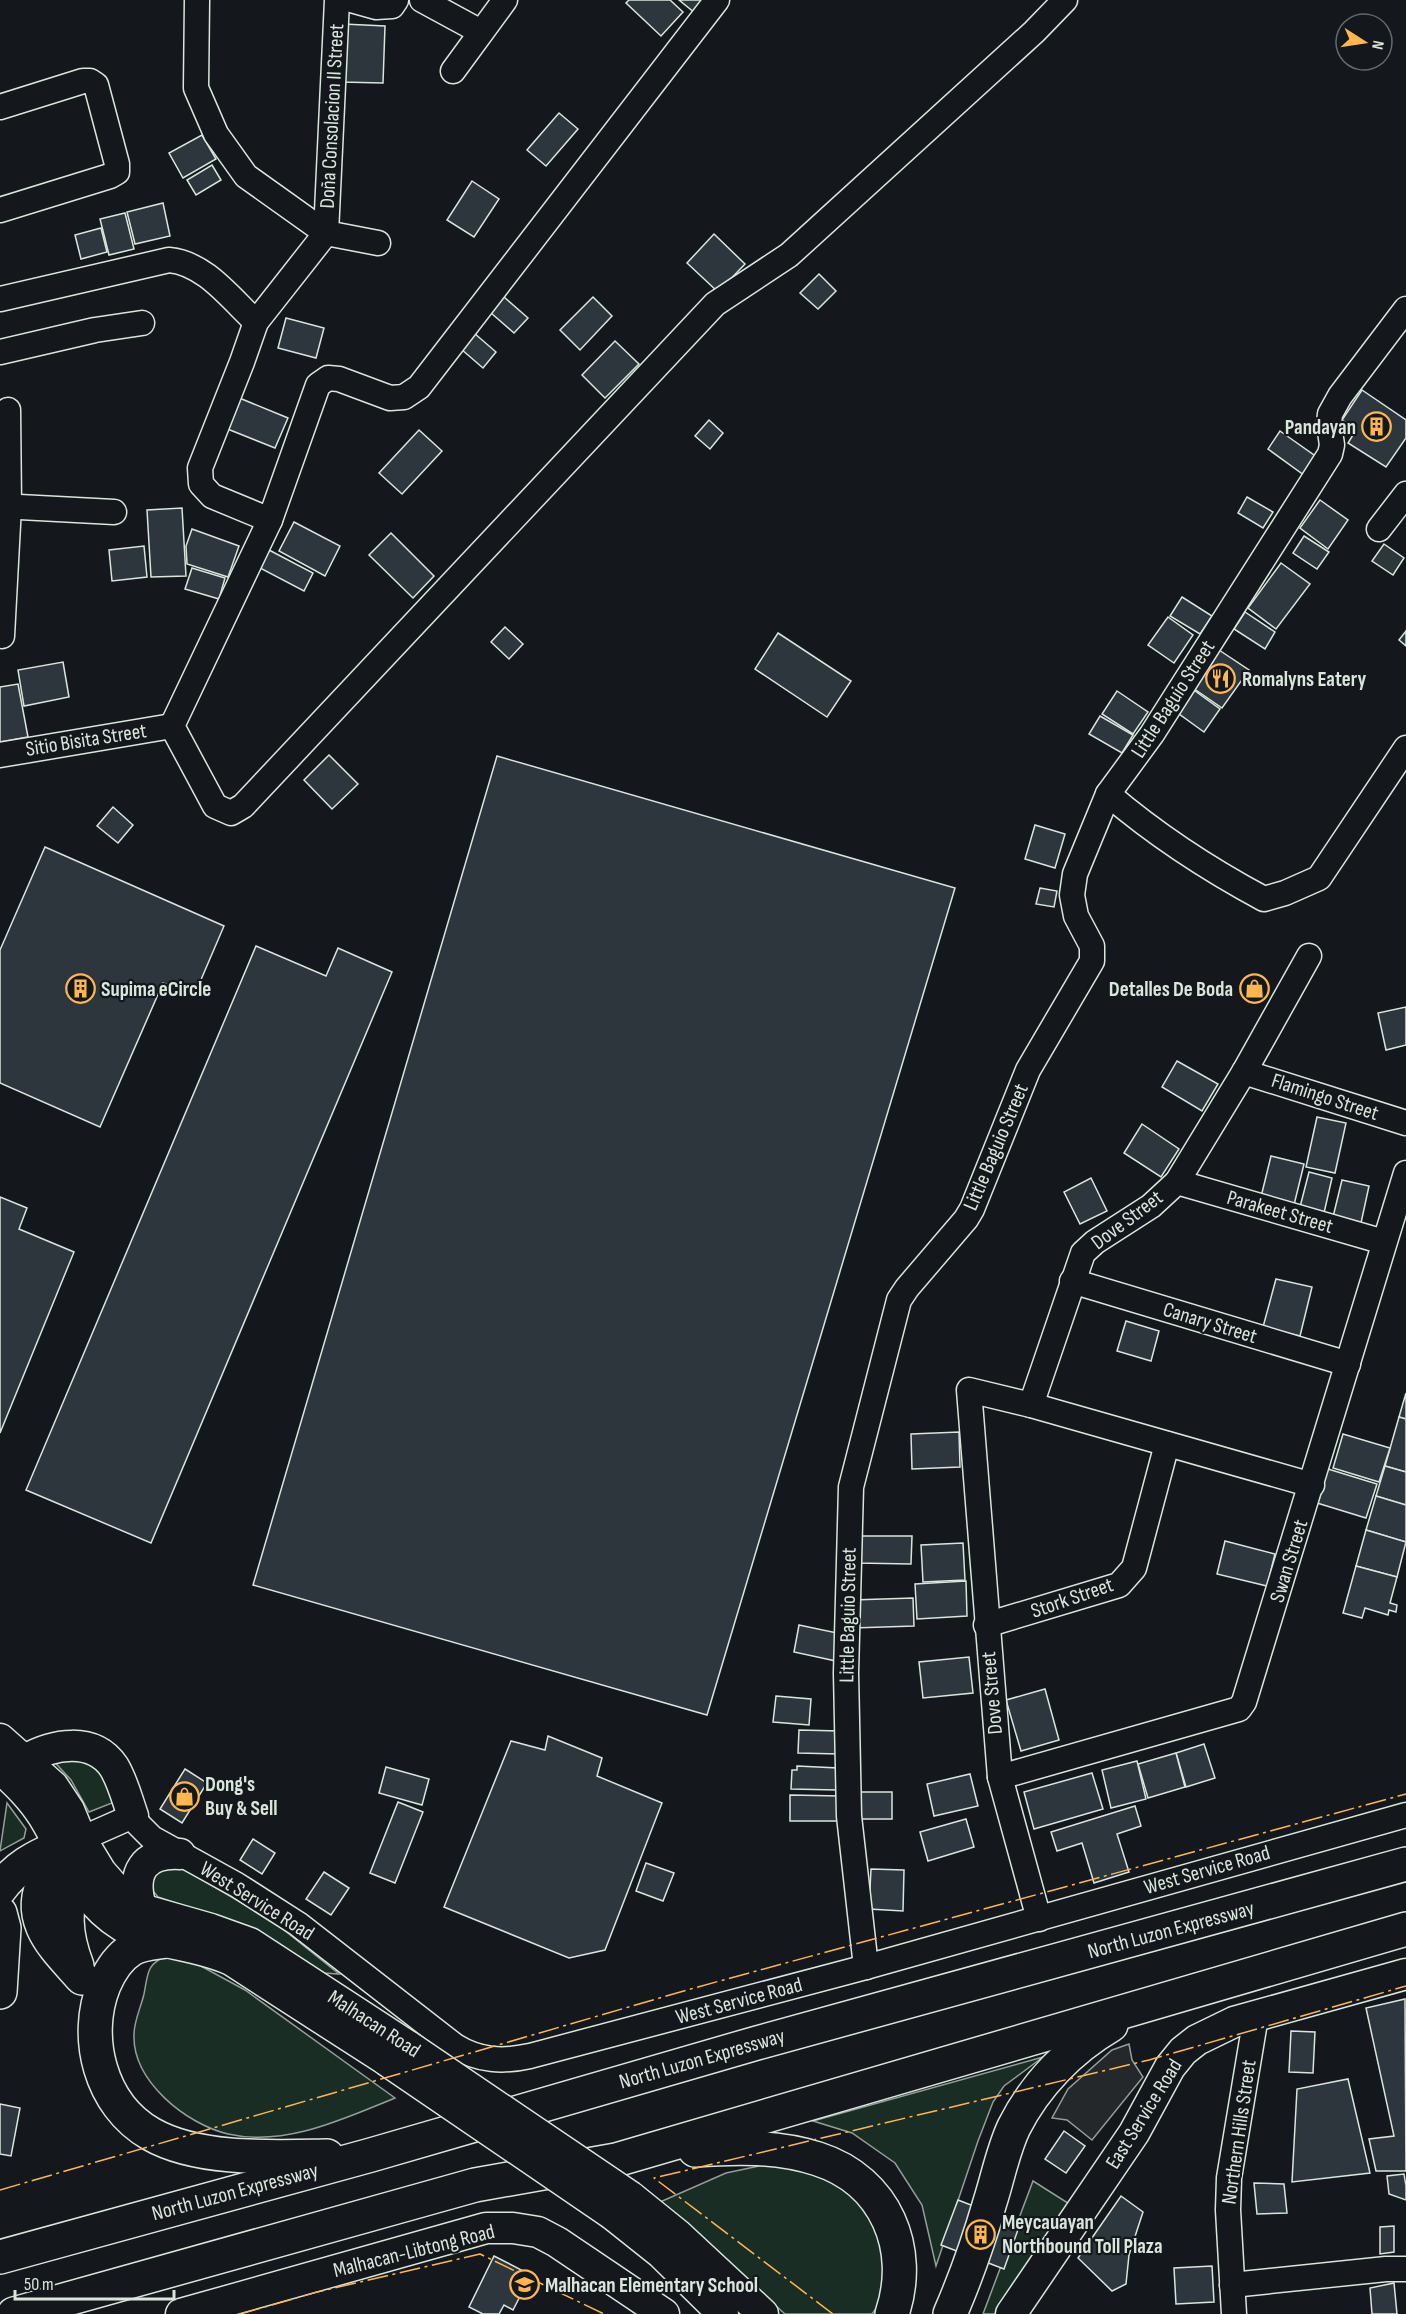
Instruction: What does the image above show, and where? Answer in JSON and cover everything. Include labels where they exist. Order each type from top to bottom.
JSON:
[{"type":"highway","points":[[0,1889],[9,1876],[27,1861],[69,1854]]},
{"type":"highway","points":[[69,1854],[46,1877],[40,1895],[39,1914],[42,1928],[52,1944],[82,1978],[97,2008]]},
{"type":"highway","name":"North Luzon Expressway","points":[[0,2257],[371,2155],[757,2043],[1406,1864]]},
{"type":"highway","points":[[0,1913],[4,1928],[0,1992]]},
{"type":"highway","points":[[616,2160],[1406,1929]]},
{"type":"highway","points":[[167,1941],[144,1944],[124,1954],[107,1978],[97,2008],[96,2051],[105,2081],[124,2111],[154,2136],[192,2148],[232,2154],[371,2155]]},
{"type":"highway","points":[[950,2314],[981,2231],[1009,2140],[1031,2098],[1067,2057],[1095,2034],[1144,2006]]},
{"type":"highway","points":[[14,2314],[475,2185],[616,2160],[729,2148],[787,2152],[832,2164],[866,2188],[890,2219],[898,2241],[901,2266],[892,2311]]},
{"type":"main road","name":"Malhacan Road","points":[[0,1739],[27,1794],[69,1854],[96,1904],[114,1920],[140,1934],[208,1950],[231,1960],[397,2053]]},
{"type":"main road","points":[[12,1764],[41,1750],[57,1746],[81,1747],[98,1752],[117,1772],[133,1816]]},
{"type":"main road","name":"Malhacan Road","points":[[69,1854],[101,1872],[115,1888],[141,1907],[250,1943],[397,2053],[622,2206],[678,2235],[763,2314]]},
{"type":"main road","points":[[141,1907],[137,1884],[144,1865],[157,1855],[180,1854]]},
{"type":"main road","name":"East Service Road","points":[[1011,2314],[1134,2133],[1170,2067],[1182,2051],[1212,2031],[1256,2016],[1406,1974]]},
{"type":"main road","name":"Malhacan Road","points":[[622,2206],[661,2253],[723,2314]]},
{"type":"main road","name":"Malhacan-Libtong Road","points":[[181,2314],[486,2228],[513,2228],[538,2232],[557,2242],[664,2314]]},
{"type":"street","points":[[197,0],[196,88],[216,134],[246,176],[326,233],[378,243]]},
{"type":"street","name":"Doña Consolacion II Street","points":[[326,233],[337,0]]},
{"type":"street","points":[[351,0],[376,7],[392,6],[396,0]]},
{"type":"street","points":[[422,0],[481,32]]},
{"type":"street","points":[[453,71],[504,0]]},
{"type":"street","points":[[717,0],[419,387],[404,397],[390,398],[339,379],[328,378],[318,386],[270,520],[172,726],[215,806],[231,813],[243,806],[715,304],[789,255],[1034,32],[1065,0]]},
{"type":"street","points":[[0,107],[83,81],[90,81],[96,85],[117,164],[117,172],[110,176],[0,210]]},
{"type":"street","points":[[270,520],[212,496],[201,484],[200,468],[256,322],[326,233]]},
{"type":"street","points":[[0,299],[170,260],[183,261],[200,269],[256,322]]},
{"type":"street","name":"Little Baguio Street","points":[[866,1967],[849,1816],[846,1673],[851,1487],[899,1300],[972,1209],[1028,1070],[1092,961],[1092,946],[1076,916],[1072,895],[1075,874],[1108,794],[1152,734],[1330,454],[1332,445],[1330,414],[1340,396],[1406,309]]},
{"type":"street","points":[[0,352],[95,330],[142,323]]},
{"type":"street","points":[[3,636],[8,411]]},
{"type":"street","points":[[1378,529],[1406,494]]},
{"type":"street","points":[[5,506],[114,512]]},
{"type":"street","name":"Sitio Bisita Street","points":[[0,754],[172,726]]},
{"type":"street","points":[[1108,794],[1144,821],[1162,838],[1264,899],[1285,893],[1319,878],[1406,748]]},
{"type":"street","name":"Dove Street","points":[[1039,1919],[1000,1778],[969,1390],[1031,1405],[1083,1253],[1095,1242],[1151,1206],[1177,1182],[1244,1072],[1309,956]]},
{"type":"street","name":"Flamingo Street","points":[[1244,1072],[1406,1123]]},
{"type":"street","name":"Swan Street","points":[[1000,1778],[1239,1709],[1248,1695],[1406,1173]]},
{"type":"street","name":"Parakeet Street","points":[[1177,1182],[1384,1242]]},
{"type":"street","name":"Canary Street","points":[[1072,1281],[1348,1364]]},
{"type":"street","points":[[1031,1405],[1312,1485]]},
{"type":"street","name":"Stork Street","points":[[986,1625],[1119,1585],[1134,1568],[1167,1444]]},
{"type":"street","name":"West Service Road","points":[[133,1816],[144,1832],[237,1885],[298,1924],[455,2046],[472,2055],[490,2060],[504,2060],[530,2056],[866,1967],[1406,1815]]},
{"type":"street","points":[[69,1854],[133,1816]]},
{"type":"street","name":"Northern Hills Street","points":[[1233,2314],[1228,2210],[1229,2178],[1256,2016]]},
{"type":"street","points":[[1232,2285],[1386,2269],[1406,2269]]},
{"type":"green space","points":[[48,1755],[86,1755],[117,1793],[112,1803],[89,1812],[71,1780]]},
{"type":"green space","points":[[7,1803],[26,1829],[24,1838],[0,1851]]},
{"type":"green space","points":[[177,1865],[274,1922],[339,1974],[324,1973],[273,1943],[227,1920],[158,1897],[149,1886],[152,1873]]},
{"type":"green space","points":[[168,1955],[199,1965],[245,1990],[395,2098],[313,2129],[271,2137],[228,2134],[195,2121],[164,2098],[152,2084],[142,2068],[136,2051],[134,2029],[149,1970],[161,1958]]},
{"type":"green space","points":[[1043,2057],[1004,2086],[993,2102],[936,2266],[922,2205],[895,2163],[852,2133],[813,2121]]},
{"type":"green space","points":[[798,2162],[860,2193],[889,2253],[882,2301],[872,2314],[785,2314],[660,2202],[726,2173],[764,2165]]},
{"type":"green space","points":[[1033,2181],[1071,2205],[999,2314],[983,2314]]},
{"type":"shaded area","points":[[1129,2044],[1132,2060],[1143,2077],[1092,2140],[1067,2120],[1052,2118],[1068,2089],[1112,2050]]},
{"type":"building","points":[[629,0],[670,0],[683,12],[661,36],[626,3]]},
{"type":"building","points":[[679,0],[705,0],[695,13]]},
{"type":"building","points":[[343,24],[385,26],[383,83],[341,82]]},
{"type":"building","points":[[559,113],[578,129],[546,166],[527,150]]},
{"type":"building","points":[[202,135],[216,159],[183,178],[169,153]]},
{"type":"building","points":[[212,165],[221,180],[196,195],[187,180]]},
{"type":"building","points":[[472,181],[499,199],[474,237],[447,220]]},
{"type":"building","points":[[163,203],[170,236],[135,244],[127,212]]},
{"type":"building","points":[[125,213],[134,249],[109,255],[100,219]]},
{"type":"building","points":[[101,228],[107,252],[81,259],[75,235]]},
{"type":"building","points":[[714,234],[745,264],[718,292],[687,263]]},
{"type":"building","points":[[819,274],[836,291],[818,309],[800,293]]},
{"type":"building","points":[[504,297],[528,318],[514,333],[491,313]]},
{"type":"building","points":[[593,297],[612,316],[580,350],[560,330]]},
{"type":"building","points":[[286,318],[324,328],[316,358],[278,348]]},
{"type":"building","points":[[474,333],[496,352],[483,368],[461,349]]},
{"type":"building","points":[[615,341],[639,364],[605,398],[582,375]]},
{"type":"building","name":"Pandayan","points":[[1362,390],[1406,420],[1406,438],[1386,467],[1348,443],[1353,435],[1345,430],[1349,425],[1342,420]]},
{"type":"building","points":[[237,397],[288,418],[275,448],[225,428]]},
{"type":"building","points":[[709,420],[723,433],[710,449],[695,436]]},
{"type":"building","points":[[419,430],[442,451],[402,494],[379,473]]},
{"type":"building","points":[[1280,431],[1321,460],[1308,478],[1268,449]]},
{"type":"building","points":[[1247,497],[1273,512],[1263,528],[1238,513]]},
{"type":"building","points":[[1320,500],[1348,520],[1328,549],[1300,528]]},
{"type":"building","points":[[182,508],[186,576],[151,577],[147,510]]},
{"type":"building","points":[[294,522],[340,546],[325,576],[279,551]]},
{"type":"building","points":[[192,529],[239,546],[228,577],[187,564],[186,546]]},
{"type":"building","points":[[391,533],[434,576],[413,598],[369,555]]},
{"type":"building","points":[[1304,536],[1329,552],[1317,569],[1293,553]]},
{"type":"building","points":[[1384,544],[1404,558],[1393,575],[1372,561]]},
{"type":"building","points":[[144,546],[147,577],[112,581],[109,550]]},
{"type":"building","points":[[269,550],[313,573],[304,591],[260,568]]},
{"type":"building","points":[[1281,563],[1310,584],[1276,629],[1248,608]]},
{"type":"building","points":[[192,568],[225,578],[219,599],[185,589]]},
{"type":"building","points":[[1182,597],[1212,616],[1200,634],[1170,616]]},
{"type":"building","points":[[1245,612],[1275,632],[1265,649],[1234,629]]},
{"type":"building","points":[[1168,617],[1193,635],[1174,663],[1148,645]]},
{"type":"building","points":[[505,627],[523,644],[509,659],[491,642]]},
{"type":"building","points":[[1406,631],[1406,646],[1399,640]]},
{"type":"building","points":[[778,633],[851,681],[827,717],[755,669]]},
{"type":"building","name":"Romalyns Eatery","points":[[1219,650],[1249,670],[1222,708],[1193,688]]},
{"type":"building","points":[[63,662],[69,697],[24,706],[18,670]]},
{"type":"building","points":[[18,684],[28,737],[0,742],[0,687]]},
{"type":"building","points":[[1191,688],[1220,709],[1204,732],[1175,711]]},
{"type":"building","points":[[1117,691],[1148,712],[1133,734],[1102,714]]},
{"type":"building","points":[[1100,716],[1133,735],[1122,753],[1089,734]]},
{"type":"building","points":[[329,755],[358,784],[332,809],[304,780]]},
{"type":"building","points":[[497,756],[955,888],[707,1715],[253,1585]]},
{"type":"building","points":[[113,807],[133,825],[118,843],[97,826]]},
{"type":"building","points":[[1035,825],[1065,834],[1055,868],[1025,859]]},
{"type":"building","name":"Supima eCircle","points":[[45,847],[224,926],[194,996],[163,983],[100,1127],[0,1083],[0,950]]},
{"type":"building","points":[[1040,888],[1057,891],[1054,907],[1036,904]]},
{"type":"building","points":[[256,946],[326,976],[338,948],[392,972],[151,1543],[26,1490]]},
{"type":"building","points":[[1406,1007],[1406,1045],[1386,1050],[1378,1013]]},
{"type":"building","points":[[1177,1061],[1218,1084],[1202,1111],[1162,1087]]},
{"type":"building","points":[[1317,1117],[1346,1123],[1335,1173],[1306,1167]]},
{"type":"building","points":[[1142,1124],[1179,1149],[1161,1177],[1124,1153]]},
{"type":"building","points":[[1271,1156],[1304,1164],[1293,1209],[1260,1201]]},
{"type":"building","points":[[1309,1172],[1332,1178],[1324,1213],[1300,1207]]},
{"type":"building","points":[[1091,1178],[1107,1211],[1080,1224],[1064,1192]]},
{"type":"building","points":[[1342,1180],[1369,1186],[1361,1223],[1333,1217]]},
{"type":"building","points":[[0,1197],[27,1208],[19,1229],[74,1252],[0,1433]]},
{"type":"building","points":[[1276,1279],[1312,1287],[1300,1336],[1263,1327]]},
{"type":"building","points":[[1126,1321],[1159,1331],[1151,1361],[1117,1351]]},
{"type":"building","points":[[1406,1393],[1406,1419],[1399,1417]]},
{"type":"building","points":[[1399,1417],[1406,1419],[1406,1472],[1385,1466]]},
{"type":"building","points":[[959,1432],[960,1467],[912,1469],[911,1434]]},
{"type":"building","points":[[1343,1434],[1390,1448],[1379,1482],[1333,1468]]},
{"type":"building","points":[[1385,1466],[1406,1472],[1406,1505],[1376,1496]]},
{"type":"building","points":[[1328,1469],[1377,1484],[1366,1518],[1317,1503]]},
{"type":"building","points":[[1376,1496],[1406,1505],[1406,1542],[1366,1530]]},
{"type":"building","points":[[1366,1530],[1406,1542],[1397,1577],[1356,1566]]},
{"type":"building","points":[[858,1536],[912,1536],[911,1564],[857,1563]]},
{"type":"building","points":[[1225,1541],[1275,1554],[1267,1586],[1217,1574]]},
{"type":"building","points":[[963,1543],[965,1580],[923,1582],[921,1545]]},
{"type":"building","points":[[1356,1566],[1397,1577],[1390,1603],[1397,1605],[1396,1612],[1389,1610],[1388,1615],[1365,1608],[1362,1618],[1343,1613]]},
{"type":"building","points":[[966,1581],[967,1616],[917,1619],[915,1584]]},
{"type":"building","points":[[913,1598],[914,1626],[853,1628],[852,1600]]},
{"type":"building","points":[[799,1625],[842,1634],[836,1661],[794,1652]]},
{"type":"building","points":[[969,1657],[973,1693],[923,1698],[919,1662]]},
{"type":"building","points":[[1045,1689],[1059,1740],[1021,1751],[1006,1700]]},
{"type":"building","points":[[776,1696],[811,1699],[809,1725],[773,1722]]},
{"type":"building","points":[[799,1730],[840,1731],[839,1754],[798,1753]]},
{"type":"building","points":[[548,1736],[602,1758],[597,1776],[662,1803],[605,1950],[569,1958],[444,1907],[511,1741],[545,1750]]},
{"type":"building","points":[[1204,1744],[1215,1778],[1186,1787],[1176,1753]]},
{"type":"building","points":[[1176,1753],[1185,1787],[1148,1798],[1138,1764]]},
{"type":"building","points":[[1137,1761],[1146,1799],[1111,1808],[1102,1770]]},
{"type":"building","points":[[797,1766],[838,1768],[837,1790],[791,1789],[792,1770],[797,1770]]},
{"type":"building","points":[[386,1767],[429,1779],[422,1805],[379,1793]]},
{"type":"building","name":"Dong's Buy & Sell","points":[[185,1769],[207,1783],[182,1823],[160,1809]]},
{"type":"building","points":[[1092,1773],[1103,1809],[1034,1829],[1024,1792]]},
{"type":"building","points":[[970,1774],[978,1806],[934,1816],[927,1784]]},
{"type":"building","points":[[860,1792],[892,1792],[892,1819],[860,1819]]},
{"type":"building","points":[[790,1795],[840,1796],[840,1821],[790,1821]]},
{"type":"building","points":[[398,1802],[423,1812],[395,1883],[370,1873]]},
{"type":"building","points":[[1135,1806],[1141,1826],[1117,1834],[1129,1872],[1094,1883],[1082,1843],[1057,1851],[1051,1832]]},
{"type":"building","points":[[966,1819],[974,1847],[928,1861],[920,1832]]},
{"type":"building","points":[[253,1839],[275,1853],[262,1874],[240,1860]]},
{"type":"building","points":[[646,1863],[674,1873],[663,1901],[636,1891]]},
{"type":"building","points":[[871,1869],[904,1870],[903,1911],[869,1909]]},
{"type":"building","points":[[324,1872],[349,1888],[331,1915],[306,1899]]},
{"type":"building","points":[[1405,1999],[1406,2171],[1376,2171],[1369,2139],[1394,2136],[1366,2008]]},
{"type":"building","points":[[1291,2031],[1315,2032],[1313,2073],[1289,2072]]},
{"type":"building","points":[[1348,2079],[1370,2173],[1292,2182],[1297,2089]]},
{"type":"building","points":[[0,2104],[20,2108],[11,2156],[0,2154]]},
{"type":"building","points":[[1064,2131],[1085,2146],[1066,2173],[1045,2159]]},
{"type":"building","points":[[1404,2174],[1406,2200],[1389,2194],[1387,2176]]},
{"type":"building","points":[[1254,2183],[1284,2184],[1287,2213],[1257,2214]]},
{"type":"building","points":[[1121,2196],[1143,2212],[1129,2255],[1126,2284],[1112,2291],[1078,2258]]},
{"type":"building","name":"Meycauayan Northbound Toll Plaza","points":[[958,2200],[1020,2224],[1004,2269],[941,2245]]},
{"type":"building","points":[[1394,2226],[1394,2252],[1380,2254],[1380,2227]]},
{"type":"building","points":[[494,2256],[531,2275],[513,2310],[504,2305],[499,2314],[483,2314],[469,2307]]},
{"type":"building","points":[[1212,2266],[1214,2302],[1176,2304],[1174,2268]]},
{"type":"building","points":[[1394,2283],[1397,2314],[1372,2314],[1370,2288]]},
{"type":"power","points":[[0,2190],[694,1988],[1406,1794]]},
{"type":"power","points":[[833,2314],[654,2178],[1149,2060],[1406,1986]]},
{"type":"power","points":[[240,2314],[317,2292],[480,2254],[604,2314]]},
{"type":"place","name":"Pandayan","points":[[1377,427]]},
{"type":"place","name":"Romalyns Eatery","points":[[1221,679]]},
{"type":"place","name":"Supima eCircle","points":[[80,989]]},
{"type":"place","name":"Detalles De Boda","points":[[1254,989]]},
{"type":"place","name":"Dong's Buy & Sell","points":[[184,1796]]},
{"type":"place","name":"Meycauayan Northbound Toll Plaza","points":[[981,2234]]},
{"type":"place","name":"Malhacan Elementary School","points":[[524,2285]]}]
